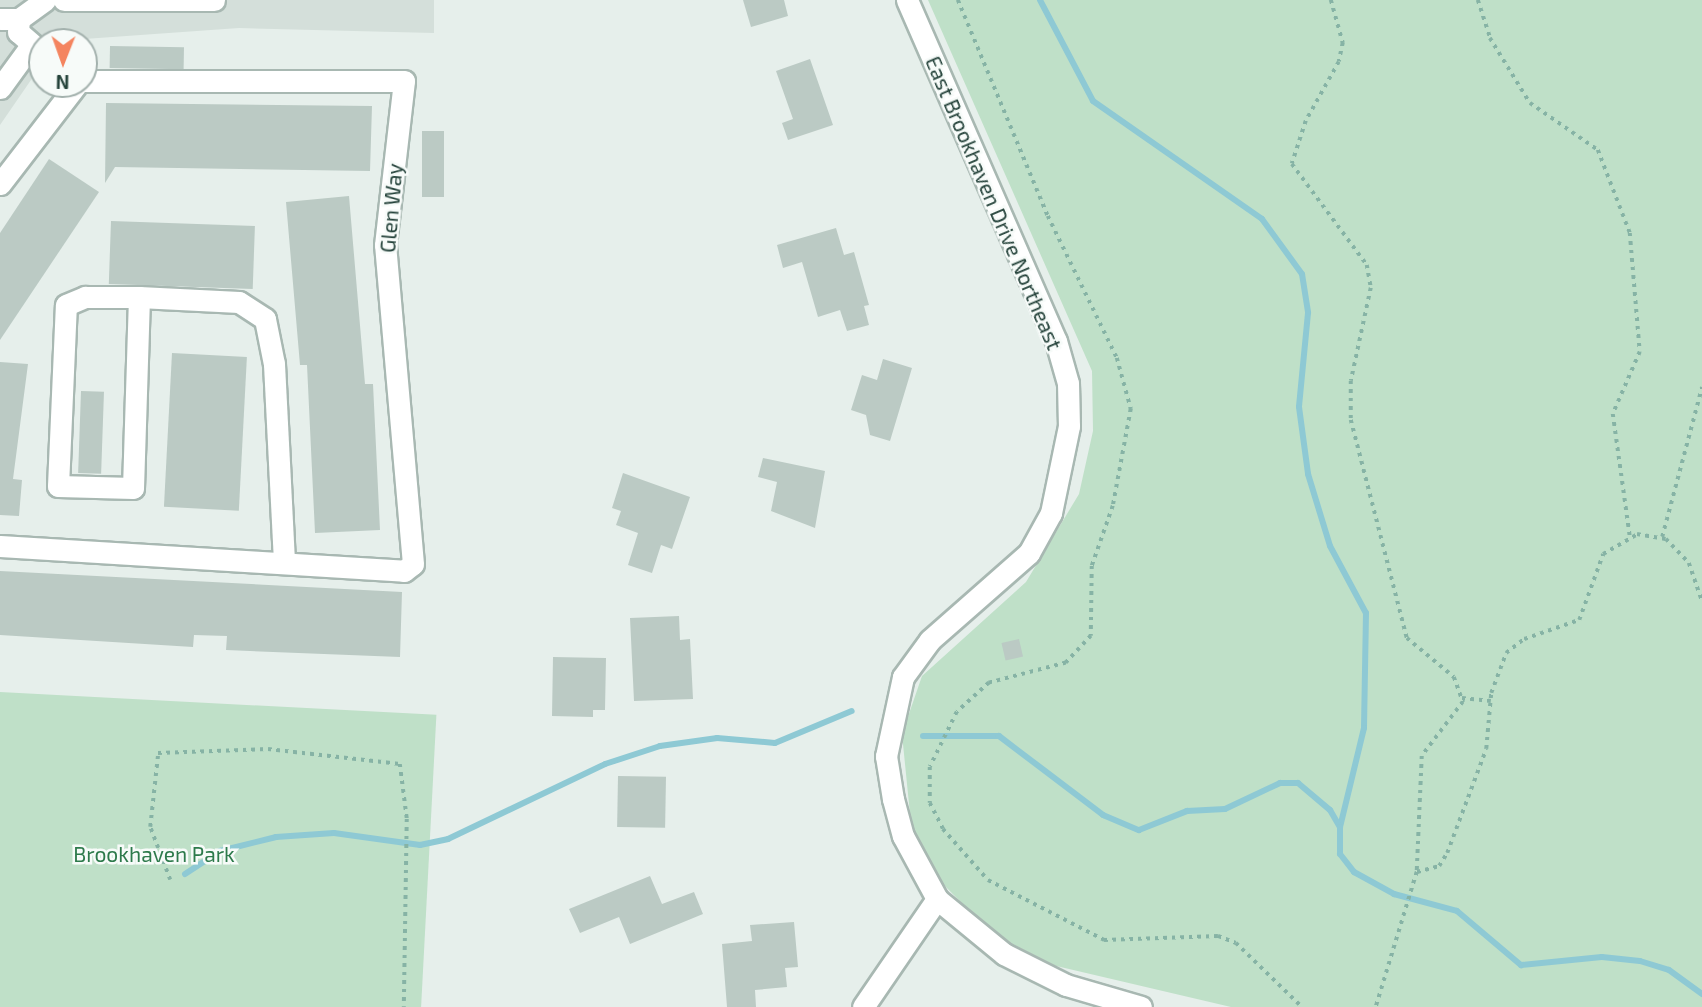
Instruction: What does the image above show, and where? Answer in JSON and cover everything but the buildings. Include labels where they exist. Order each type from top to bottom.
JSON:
[{"type":"street","points":[[0,88],[32,44],[18,32],[9,19],[45,0]]},
{"type":"street","points":[[64,0],[214,0]]},
{"type":"street","name":"East Brookhaven Drive Northeast","points":[[907,0],[1056,341],[1068,383],[1069,426],[1051,513],[1029,553],[930,640],[903,677],[893,710],[886,756],[893,799],[903,836],[937,899],[1004,954],[1066,985],[1142,1007]]},
{"type":"street","name":"Glen Way","points":[[0,546],[404,571],[413,564],[385,245],[404,81],[98,81]]},
{"type":"street","points":[[0,184],[66,98]]},
{"type":"street","points":[[139,297],[133,488],[58,486],[66,305],[85,297],[139,297],[239,302],[265,319],[275,377],[284,563]]},
{"type":"street","points":[[863,1007],[937,899]]},
{"type":"path","points":[[1331,0],[1343,43],[1339,62],[1306,121],[1292,164],[1367,265],[1371,288],[1351,382],[1351,420],[1407,638],[1454,677],[1462,698],[1460,714],[1422,756],[1417,872],[1409,907],[1376,1007]]},
{"type":"path","points":[[1478,0],[1490,38],[1530,103],[1598,150],[1630,233],[1640,352],[1613,414],[1630,537]]},
{"type":"path","points":[[1662,537],[1702,387]]},
{"type":"path","points":[[1417,872],[1439,866],[1447,853],[1486,749],[1490,701],[1506,653],[1524,639],[1579,620],[1603,554],[1630,537],[1662,537],[1689,564],[1702,600]]},
{"type":"path","points":[[1462,698],[1490,701]]},
{"type":"path","points":[[946,728],[927,787],[930,803],[943,829],[988,880],[1104,940],[1218,936],[1236,943],[1302,1007]]},
{"type":"path","points":[[170,880],[150,827],[158,753],[268,749],[400,764],[407,831],[404,1007]]},
{"type":"shaded area","points":[[0,0],[434,0],[434,33],[239,28],[98,38],[98,28],[28,28],[28,84],[0,125]]},
{"type":"green space","points":[[928,0],[1702,0],[1702,1007],[1231,1007],[1052,965],[998,940],[942,883],[911,824],[902,734],[922,676],[1026,582],[1079,494],[1093,431],[1092,371]]},
{"type":"green space","name":"Brookhaven Park","points":[[0,692],[436,715],[421,1007],[0,1007]]},
{"type":"waterway","points":[[1040,0],[1093,101],[1262,219],[1302,274],[1308,313],[1299,407],[1308,474],[1330,546],[1366,613],[1364,728],[1340,827]]},
{"type":"waterway","points":[[185,874],[220,851],[276,837],[334,833],[420,845],[448,839],[605,764],[660,746],[717,738],[775,743],[852,711]]},
{"type":"waterway","points":[[923,736],[999,736],[1103,815],[1139,830],[1187,811],[1225,809],[1280,783],[1298,783],[1330,810],[1340,827],[1340,854],[1354,872],[1394,894],[1457,911],[1521,965],[1602,957],[1640,961],[1669,970],[1702,994]]}]
